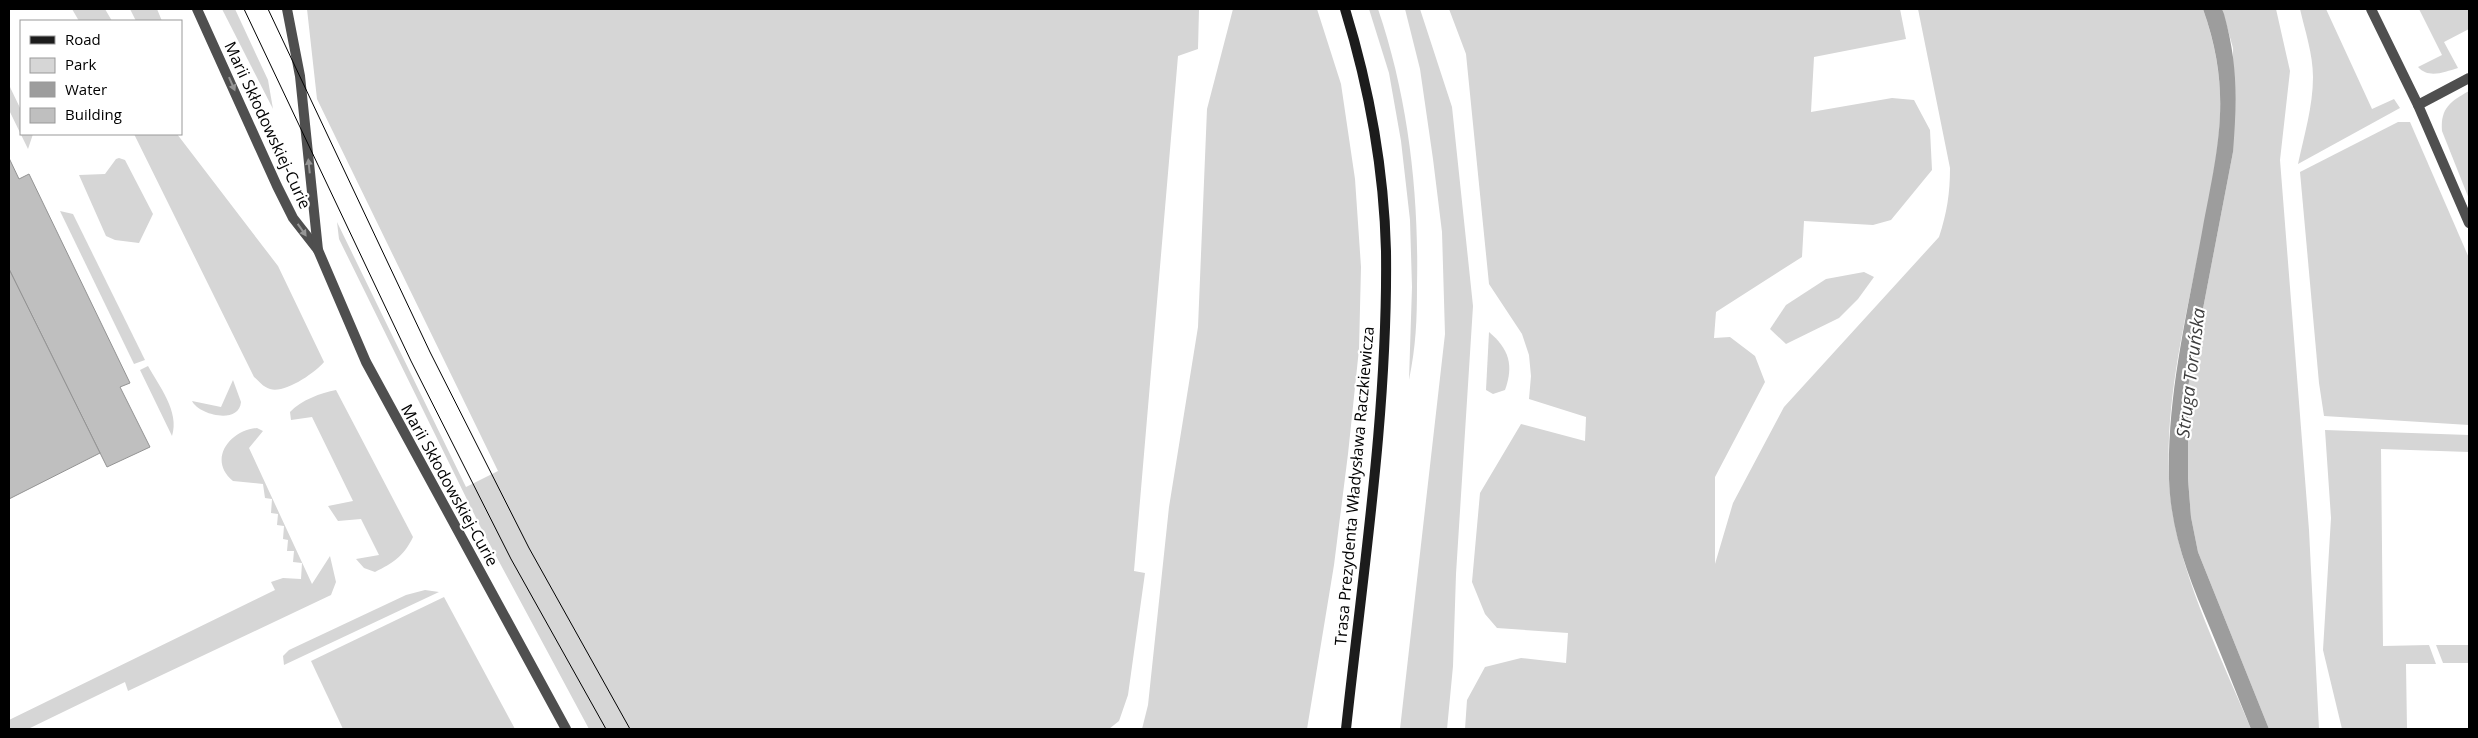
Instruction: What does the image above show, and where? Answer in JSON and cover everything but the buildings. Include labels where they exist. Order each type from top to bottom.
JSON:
[{"type":"main road","name":"Trasa Prezydenta Władysława Raczkiewicza","points":[[1345,9],[1371,111],[1381,184],[1386,249],[1384,334],[1376,450],[1346,729]]},
{"type":"street","name":"Marii Skłodowskiej-Curie","points":[[197,9],[293,218],[318,250],[366,362],[566,729]]},
{"type":"street","name":"Marii Skłodowskiej-Curie","points":[[287,9],[300,76],[318,250]]},
{"type":"street","points":[[2371,9],[2418,106],[2469,223]]},
{"type":"street","points":[[2418,106],[2469,78]]},
{"type":"green space","points":[[72,9],[105,9],[111,20],[78,20]]},
{"type":"green space","points":[[130,9],[157,9],[162,20],[136,20]]},
{"type":"green space","points":[[222,9],[235,9],[268,80],[273,109]]},
{"type":"green space","points":[[307,9],[1199,9],[1198,49],[1178,56],[1134,571],[1145,573],[1128,695],[1119,721],[1109,729],[589,729],[482,530],[339,239],[337,222],[466,487],[498,471],[317,99]]},
{"type":"green space","points":[[1233,9],[1317,9],[1341,84],[1355,179],[1361,267],[1359,349],[1334,565],[1307,729],[1142,729],[1148,705],[1169,507],[1198,327],[1207,109]]},
{"type":"green space","points":[[1369,9],[1378,9],[1388,42],[1397,76],[1410,145],[1416,215],[1417,310],[1415,344],[1409,380],[1412,287],[1410,220],[1401,141],[1389,73]]},
{"type":"green space","points":[[1405,9],[1420,9],[1452,107],[1473,306],[1456,574],[1453,666],[1447,729],[1400,729],[1445,334],[1442,232],[1420,69]]},
{"type":"green space","points":[[1449,9],[1900,9],[1906,39],[1814,57],[1811,112],[1892,98],[1914,100],[1930,130],[1932,170],[1891,220],[1873,225],[1804,221],[1802,257],[1716,312],[1714,338],[1730,337],[1755,356],[1765,382],[1715,477],[1715,564],[1733,503],[1784,407],[1939,237],[1948,203],[1950,168],[1918,9],[2203,9],[2212,38],[2217,64],[2220,115],[2215,165],[2174,381],[2169,446],[2169,479],[2172,511],[2188,575],[2212,638],[2251,729],[1465,729],[1467,700],[1485,667],[1521,658],[1566,663],[1568,633],[1497,628],[1485,614],[1472,582],[1480,493],[1521,424],[1585,441],[1586,417],[1529,399],[1531,376],[1529,355],[1522,334],[1489,284],[1466,54]]},
{"type":"green space","points":[[2222,9],[2276,9],[2290,71],[2280,160],[2309,530],[2319,729],[2269,729],[2198,552],[2191,517],[2188,479],[2188,387],[2233,152],[2233,48]]},
{"type":"green space","points":[[2300,9],[2326,9],[2372,109],[2394,99],[2400,108],[2298,164],[2313,88],[2313,68]]},
{"type":"green space","points":[[2419,9],[2469,9],[2469,29],[2444,42],[2458,68],[2432,74],[2422,71],[2418,67],[2442,55]]},
{"type":"green space","points":[[9,85],[20,108],[20,133],[9,110]]},
{"type":"green space","points":[[2469,91],[2469,199],[2442,131],[2442,123],[2448,106]]},
{"type":"green space","points":[[2398,122],[2410,122],[2469,258],[2469,425],[2324,416],[2319,383],[2300,172]]},
{"type":"green space","points":[[21,135],[33,135],[28,149]]},
{"type":"green space","points":[[134,135],[178,135],[278,266],[324,362],[314,372],[291,386],[276,390],[265,387],[254,377]]},
{"type":"green space","points":[[116,159],[125,160],[153,214],[139,243],[115,240],[106,236],[79,175],[105,174]]},
{"type":"green space","points":[[60,211],[73,214],[145,360],[134,364]]},
{"type":"green space","points":[[1864,272],[1874,277],[1858,299],[1839,318],[1786,344],[1770,329],[1786,305],[1826,279]]},
{"type":"green space","points":[[1489,332],[1505,351],[1509,365],[1508,381],[1505,390],[1493,394],[1486,390]]},
{"type":"green space","points":[[148,366],[171,409],[174,427],[172,436],[140,370]]},
{"type":"green space","points":[[233,380],[241,402],[239,409],[233,414],[210,414],[196,406],[192,401],[221,407]]},
{"type":"green space","points":[[336,390],[413,537],[406,549],[397,558],[375,572],[364,568],[356,559],[379,555],[361,519],[338,521],[328,506],[353,501],[312,417],[291,420],[290,412],[300,404],[318,395]]},
{"type":"green space","points":[[257,428],[263,431],[249,448],[312,584],[330,556],[336,582],[331,595],[128,691],[125,682],[28,729],[9,729],[9,720],[275,590],[271,582],[283,578],[301,579],[302,563],[293,562],[294,551],[287,551],[288,540],[283,539],[284,526],[277,525],[278,514],[271,513],[272,499],[265,498],[263,484],[233,481],[225,473],[222,464],[225,447],[231,440],[238,434]]},
{"type":"green space","points":[[2325,430],[2469,435],[2469,452],[2381,449],[2383,646],[2429,645],[2436,664],[2406,664],[2407,729],[2342,729],[2323,650],[2331,518]]},
{"type":"green space","points":[[425,590],[439,592],[284,665],[283,656],[289,650],[406,595]]},
{"type":"green space","points":[[444,597],[515,729],[343,729],[311,661]]},
{"type":"green space","points":[[2436,645],[2469,645],[2469,663],[2443,663]]},
{"type":"water","points":[[2203,9],[2222,9],[2224,14],[2229,32],[2234,66],[2235,116],[2233,152],[2188,387],[2188,479],[2191,517],[2198,552],[2269,729],[2251,729],[2188,573],[2177,537],[2170,499],[2169,448],[2171,416],[2179,355],[2213,173],[2220,120],[2218,67]]},
{"type":"tram line","points":[[244,9],[411,361],[511,559],[606,729]]},
{"type":"tram line","points":[[268,9],[430,352],[529,548],[630,729]]},
{"type":"water label","name":"Struga Toruńska","points":[[2191,373]]}]
